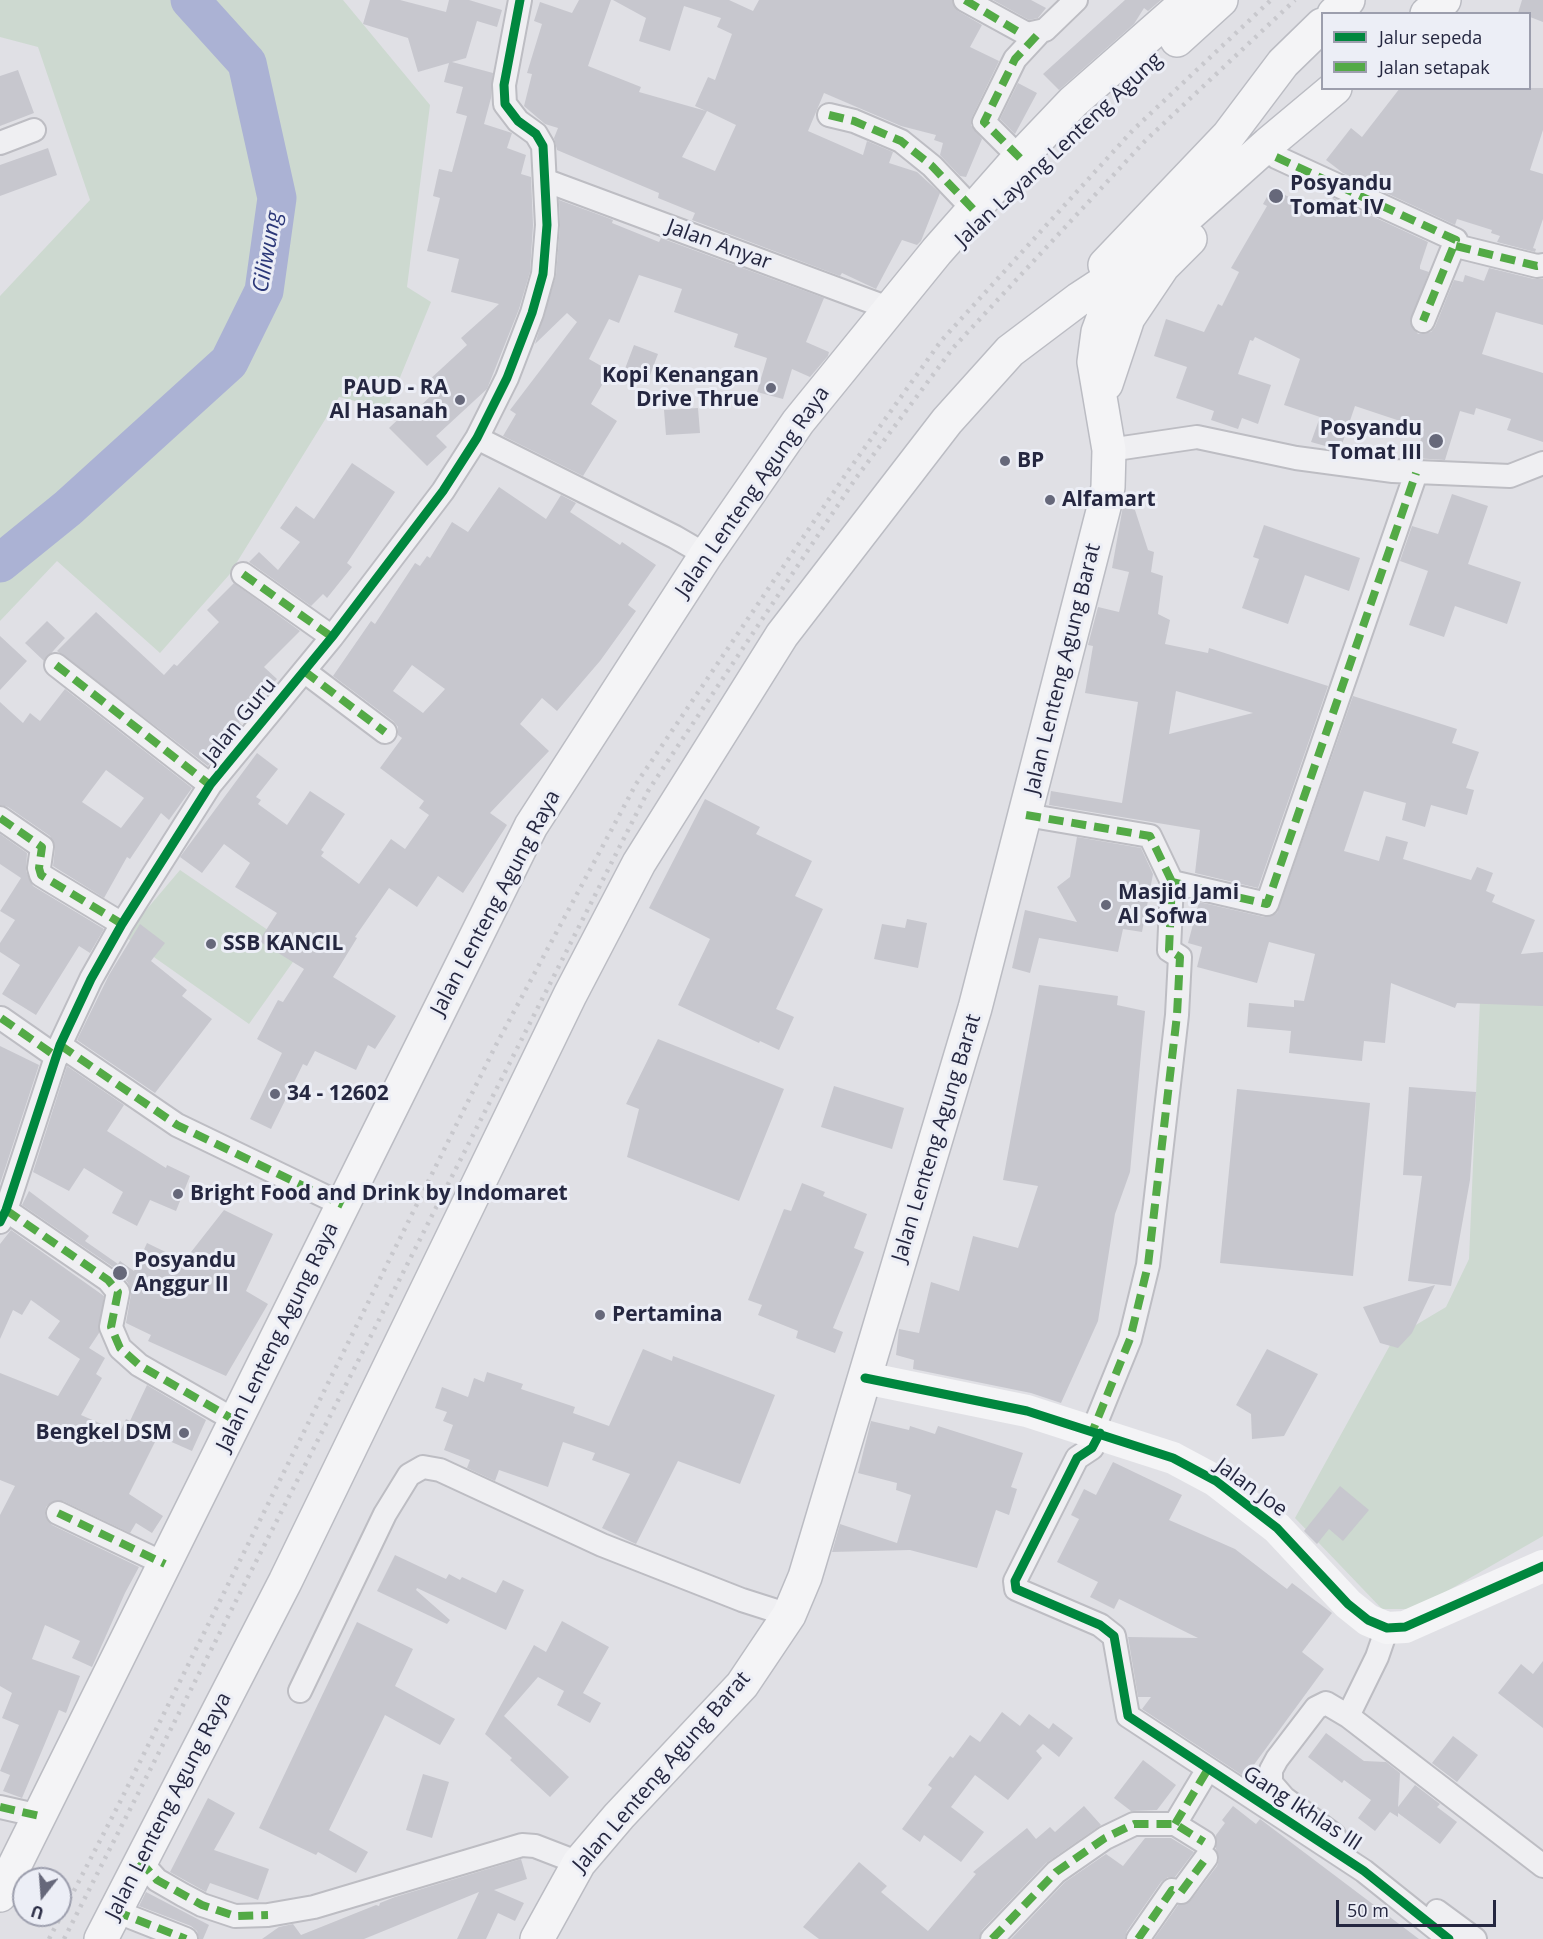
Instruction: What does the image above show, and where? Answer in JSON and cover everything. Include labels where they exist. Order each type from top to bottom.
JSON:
[{"type":"main road","points":[[985,209],[1020,158],[1073,102],[1189,0]]},
{"type":"main road","name":"Jalan Layang Lenteng Agung","points":[[894,305],[985,209],[1221,0]]},
{"type":"main road","points":[[1336,12],[1348,0]]},
{"type":"main road","points":[[1429,12],[1444,0]]},
{"type":"main road","points":[[1453,12],[1468,0]]},
{"type":"main road","points":[[1079,299],[1115,251],[1228,136],[1283,63],[1321,27]]},
{"type":"main road","points":[[1137,261],[1333,90]]},
{"type":"main road","points":[[1102,395],[1128,318],[1163,266],[1272,160],[1357,90]]},
{"type":"main road","name":"Jalan Lenteng Agung Raya","points":[[108,1925],[285,1581],[570,995],[639,863],[783,635],[863,527],[947,421],[1010,351],[1079,299],[1137,261]]},
{"type":"main road","name":"Jalan Lenteng Agung Barat","points":[[537,1939],[579,1863],[619,1816],[742,1685],[789,1615],[817,1542],[975,1008],[1104,507],[1116,449],[1094,362],[1098,332],[1108,305],[1137,261]]},
{"type":"main road","name":"Jalan Lenteng Agung Raya","points":[[0,1895],[531,826],[706,555],[798,422],[894,305]]},
{"type":"street","name":"Jalan Guru","points":[[3,1216],[58,1051],[91,980],[122,924],[210,784],[332,637],[443,491],[477,438],[521,343],[543,274],[547,225],[547,181],[543,146],[536,134],[518,121],[505,104],[504,86],[520,0]]},
{"type":"street","points":[[965,0],[1017,31],[1027,34],[1040,32]]},
{"type":"street","points":[[1020,158],[984,122],[1015,59],[1040,32],[1076,0]]},
{"type":"street","points":[[829,115],[854,121],[901,141],[985,209]]},
{"type":"street","points":[[0,143],[34,130]]},
{"type":"street","points":[[1272,160],[1452,236],[1456,240],[1456,246],[1423,321]]},
{"type":"street","name":"Jalan Anyar","points":[[547,181],[894,305]]},
{"type":"street","points":[[1456,246],[1537,266],[1543,265]]},
{"type":"street","points":[[1116,449],[1197,437],[1296,458],[1416,472],[1510,476],[1543,463]]},
{"type":"street","points":[[477,438],[675,537],[706,555]]},
{"type":"street","points":[[1171,879],[1267,904],[1416,472]]},
{"type":"street","points":[[243,574],[332,637]]},
{"type":"street","points":[[56,665],[210,784]]},
{"type":"street","points":[[304,671],[385,732]]},
{"type":"street","points":[[1026,815],[1150,836],[1171,879],[1169,950],[1180,957],[1178,1016],[1148,1265],[1130,1339],[1090,1429]]},
{"type":"street","points":[[0,818],[42,847],[39,868],[41,875],[122,924]]},
{"type":"street","points":[[1,1018],[177,1125],[343,1205]]},
{"type":"street","points":[[3,1216],[108,1280],[118,1292],[111,1327],[120,1348],[139,1365],[236,1421]]},
{"type":"street","name":"Jalan Joe","points":[[865,1378],[1027,1411],[1090,1429],[1173,1458],[1216,1481],[1277,1528],[1348,1604],[1368,1620],[1387,1628]]},
{"type":"street","name":"Gang Ikhlas III","points":[[1090,1429],[1092,1448],[1077,1458],[1020,1570],[1015,1586],[1024,1594],[1100,1625],[1114,1636],[1128,1716],[1364,1871],[1449,1939]]},
{"type":"street","points":[[300,1691],[386,1514],[409,1475],[423,1467],[440,1470],[602,1545],[742,1600],[789,1615]]},
{"type":"street","points":[[58,1513],[165,1564]]},
{"type":"street","points":[[1348,1716],[1377,1656],[1387,1628],[1405,1627],[1543,1566]]},
{"type":"street","points":[[1474,1939],[1284,1798],[1271,1783],[1271,1770],[1277,1759],[1316,1708],[1326,1704],[1348,1716],[1543,1866]]},
{"type":"street","points":[[1175,1824],[1208,1769]]},
{"type":"street","points":[[0,1807],[40,1816]]},
{"type":"street","points":[[992,1939],[1056,1872],[1105,1838],[1134,1824],[1175,1824],[1205,1850],[1181,1892],[1172,1890],[1138,1939]]},
{"type":"street","points":[[140,1861],[157,1880],[174,1890],[202,1905],[235,1916],[268,1915],[314,1907],[522,1845],[535,1846],[579,1863]]},
{"type":"street","points":[[108,1925],[186,1939]]},
{"type":"shaded area","points":[[0,0],[343,0],[430,105],[407,287],[431,302],[387,409],[339,397],[229,575],[160,653],[57,561],[0,621],[0,296],[90,200],[38,47],[0,37]]},
{"type":"shaded area","name":"SSB KANCIL","points":[[180,870],[300,952],[249,1024],[124,936]]},
{"type":"shaded area","points":[[1480,1000],[1543,1003],[1543,1536],[1416,1609],[1382,1609],[1295,1518],[1394,1338],[1446,1307],[1469,1259]]},
{"type":"building","points":[[370,0],[400,0],[446,12],[449,0],[469,0],[502,10],[497,27],[477,21],[466,58],[452,62],[493,73],[491,98],[484,124],[512,133],[507,148],[526,155],[521,174],[531,177],[533,225],[530,272],[519,309],[487,389],[436,436],[447,447],[427,466],[389,428],[409,409],[413,413],[437,390],[428,381],[467,345],[461,338],[499,304],[451,292],[459,259],[427,251],[440,198],[433,196],[439,169],[452,172],[467,116],[456,113],[463,87],[444,82],[449,63],[418,72],[408,38],[363,24]]},
{"type":"building","points":[[579,0],[611,0],[588,66],[641,87],[639,92],[706,111],[695,106],[708,77],[715,80],[732,34],[717,27],[721,18],[684,6],[670,51],[639,41],[646,18],[613,0],[729,0],[753,11],[759,0],[952,0],[958,11],[982,25],[970,47],[999,61],[972,117],[971,125],[982,139],[966,177],[960,176],[940,155],[943,143],[934,140],[936,135],[901,126],[824,93],[808,131],[863,155],[867,141],[893,152],[889,163],[917,172],[940,193],[921,241],[917,245],[902,240],[876,289],[842,273],[840,276],[692,220],[695,213],[658,198],[659,193],[557,150],[554,138],[558,128],[545,124],[524,106],[532,74],[527,73],[542,24],[534,21],[540,2],[572,13]],"holes":[[[707,111],[736,125],[715,171],[682,157]]]},
{"type":"building","points":[[993,0],[1031,0],[1046,8],[1038,18],[1029,20]]},
{"type":"building","points":[[1125,0],[1161,0],[1148,11],[1144,8],[1134,24],[1059,90],[1043,74]]},
{"type":"building","points":[[1522,0],[1543,0],[1543,22],[1531,17],[1531,12],[1518,12]]},
{"type":"building","points":[[18,70],[34,113],[0,126],[0,76]]},
{"type":"building","points":[[1018,83],[1037,93],[1015,134],[1000,119]]},
{"type":"building","points":[[1531,88],[1543,88],[1543,130],[1530,170],[1543,174],[1543,219],[1533,248],[1536,249],[1535,252],[1497,242],[1500,236],[1491,233],[1492,230],[1457,219],[1455,225],[1343,173],[1326,160],[1351,128],[1362,137],[1398,90],[1531,90]]},
{"type":"building","points":[[48,148],[57,175],[0,196],[0,165]]},
{"type":"building","points":[[1272,188],[1324,216],[1333,198],[1428,242],[1420,269],[1429,272],[1410,322],[1418,334],[1431,332],[1435,327],[1454,280],[1463,282],[1465,275],[1484,281],[1489,268],[1543,279],[1543,325],[1496,312],[1482,354],[1543,373],[1543,442],[1507,430],[1511,419],[1476,408],[1474,415],[1460,411],[1445,460],[1415,458],[1424,429],[1355,406],[1340,450],[1311,442],[1320,417],[1284,405],[1300,359],[1255,337],[1253,341],[1250,340],[1238,374],[1271,385],[1258,424],[1242,418],[1238,429],[1211,420],[1214,411],[1176,398],[1187,367],[1154,356],[1166,319],[1204,332],[1218,304],[1222,306],[1239,272],[1231,268],[1267,206],[1263,204]]},
{"type":"building","points":[[559,200],[613,220],[612,223],[659,242],[661,238],[824,298],[806,342],[829,352],[828,356],[810,377],[792,369],[783,399],[757,392],[767,358],[734,347],[738,334],[674,312],[682,289],[639,275],[619,323],[609,319],[589,359],[610,371],[591,404],[617,421],[583,476],[503,436],[516,414],[510,410],[577,322],[567,313],[535,344],[556,275],[560,226]]},
{"type":"building","points":[[634,345],[658,354],[647,383],[623,374]]},
{"type":"building","points":[[698,408],[700,433],[666,435],[664,410]]},
{"type":"building","points":[[352,463],[395,492],[347,563],[352,567],[327,598],[323,594],[311,606],[249,562],[259,552],[278,570],[300,542],[280,528],[296,506],[314,519]]},
{"type":"building","points":[[499,487],[546,519],[561,495],[576,503],[570,512],[620,545],[622,542],[656,565],[628,605],[636,611],[600,661],[557,711],[542,698],[520,724],[549,751],[490,813],[507,825],[463,893],[438,876],[417,907],[389,888],[355,937],[357,938],[333,977],[396,1016],[375,1049],[368,1045],[356,1070],[315,1051],[307,1066],[303,1064],[271,1129],[250,1119],[282,1053],[257,1039],[278,1000],[283,1002],[304,969],[259,941],[277,913],[235,887],[250,863],[224,844],[202,873],[180,857],[257,753],[278,769],[256,797],[261,800],[258,804],[287,825],[310,791],[345,814],[321,850],[324,852],[321,856],[359,884],[391,839],[405,849],[429,815],[419,808],[424,801],[380,768],[402,738],[398,735],[398,727],[333,676],[371,621],[375,624],[415,563],[420,566],[427,556],[430,558],[452,522],[468,532]],"holes":[[[412,665],[445,689],[423,713],[393,691]]]},
{"type":"building","points":[[1452,494],[1488,506],[1468,564],[1521,582],[1507,624],[1455,606],[1444,637],[1409,625],[1428,571],[1400,561],[1412,526],[1438,534]]},
{"type":"building","points":[[1123,506],[1135,510],[1148,550],[1154,552],[1151,572],[1163,576],[1158,614],[1170,620],[1165,644],[1208,653],[1209,648],[1328,686],[1258,888],[1195,873],[1200,830],[1049,805],[1051,791],[1122,803],[1138,702],[1085,693],[1093,646],[1088,645],[1098,607],[1119,612],[1129,572],[1112,568]],"holes":[[[1176,691],[1253,713],[1169,734]]]},
{"type":"building","points":[[1264,525],[1360,558],[1349,591],[1305,575],[1288,624],[1242,608],[1259,559],[1253,557]]},
{"type":"building","points":[[234,583],[300,631],[264,667],[277,679],[239,722],[242,725],[208,766],[57,651],[96,612],[164,675],[174,664],[177,666],[219,622],[207,610]]},
{"type":"building","points":[[47,621],[65,638],[44,661],[25,643]]},
{"type":"building","points":[[0,636],[27,661],[0,690]]},
{"type":"building","points":[[65,689],[192,788],[169,820],[161,813],[130,859],[127,857],[104,898],[53,866],[55,848],[50,836],[8,807],[0,805],[0,702],[23,723],[30,713],[40,721]],"holes":[[[106,770],[144,798],[121,828],[82,802]]]},
{"type":"building","points":[[1353,696],[1457,729],[1452,743],[1479,752],[1466,788],[1474,790],[1467,815],[1431,805],[1425,827],[1402,820],[1406,803],[1364,791],[1344,851],[1379,861],[1386,836],[1408,842],[1403,859],[1471,880],[1477,867],[1493,873],[1486,891],[1495,895],[1492,902],[1535,920],[1521,954],[1543,952],[1543,1006],[1457,1003],[1455,1008],[1391,983],[1385,1043],[1364,1041],[1362,1061],[1289,1053],[1291,1031],[1247,1027],[1249,1003],[1294,1007],[1294,1000],[1304,1001],[1315,954],[1269,942],[1257,983],[1197,967],[1202,947],[1188,943],[1199,902],[1264,917],[1277,913]]},
{"type":"building","points":[[705,799],[760,827],[756,834],[812,861],[795,896],[823,909],[776,1009],[794,1017],[779,1050],[678,1005],[710,939],[649,908]]},
{"type":"building","points":[[0,834],[27,853],[26,871],[33,886],[104,929],[90,953],[79,946],[36,1015],[2,994],[20,965],[0,952],[0,943],[15,920],[0,911],[21,878],[0,864]]},
{"type":"building","name":"Masjid Jami Al Sofwa","points":[[1077,837],[1141,848],[1153,874],[1142,932],[1123,929],[1118,952],[1039,938],[1030,973],[1012,968],[1025,910],[1077,922],[1057,887],[1070,877]]},
{"type":"building","points":[[907,919],[927,923],[918,968],[874,959],[882,924],[905,928]]},
{"type":"building","points":[[140,924],[165,943],[151,961],[187,990],[182,996],[212,1019],[155,1093],[77,1040],[109,975]]},
{"type":"building","points":[[1039,985],[1118,996],[1117,1005],[1145,1011],[1130,1172],[1115,1214],[1098,1321],[1061,1403],[1031,1393],[913,1369],[914,1360],[896,1355],[899,1329],[919,1333],[931,1282],[959,1291],[973,1236],[1018,1248],[1038,1186],[1003,1180]]},
{"type":"building","points":[[658,1039],[784,1089],[739,1201],[627,1157],[639,1109],[626,1104]]},
{"type":"building","points":[[0,1046],[39,1065],[0,1184]]},
{"type":"building","points":[[67,1066],[124,1105],[107,1131],[166,1168],[167,1165],[190,1176],[176,1211],[150,1200],[137,1226],[112,1213],[123,1192],[84,1168],[69,1191],[33,1172]]},
{"type":"building","points":[[834,1086],[904,1108],[892,1149],[821,1127]]},
{"type":"building","points":[[1409,1087],[1476,1092],[1470,1180],[1451,1286],[1408,1281],[1422,1176],[1403,1175]]},
{"type":"building","points":[[1237,1089],[1370,1103],[1353,1276],[1220,1263]]},
{"type":"building","points":[[802,1183],[825,1192],[823,1196],[867,1214],[854,1248],[864,1252],[833,1328],[843,1332],[835,1353],[796,1338],[798,1331],[758,1315],[762,1305],[748,1300],[784,1209],[791,1211]]},
{"type":"building","points":[[29,1191],[89,1236],[85,1241],[118,1264],[120,1261],[134,1271],[147,1243],[184,1261],[224,1210],[273,1234],[246,1291],[268,1304],[226,1376],[148,1341],[151,1335],[126,1323],[131,1294],[128,1283],[116,1269],[22,1205]]},
{"type":"building","points":[[11,1230],[104,1296],[99,1333],[89,1348],[105,1358],[96,1374],[102,1378],[81,1415],[120,1432],[126,1419],[130,1421],[147,1385],[206,1420],[192,1451],[158,1436],[129,1494],[163,1516],[152,1533],[136,1523],[130,1533],[63,1501],[51,1502],[46,1507],[45,1515],[52,1525],[139,1567],[92,1667],[72,1658],[80,1641],[45,1625],[32,1659],[80,1676],[66,1713],[59,1710],[22,1798],[3,1791],[10,1775],[0,1771],[19,1725],[2,1718],[12,1693],[0,1686],[0,1515],[15,1486],[0,1480],[0,1373],[58,1396],[80,1359],[48,1338],[60,1321],[31,1300],[22,1315],[13,1310],[0,1339],[0,1244]]},
{"type":"building","points":[[1435,1285],[1412,1333],[1398,1348],[1380,1343],[1363,1307]]},
{"type":"building","points":[[643,1349],[672,1361],[673,1356],[775,1395],[740,1484],[678,1461],[636,1544],[602,1528],[630,1474],[592,1460],[595,1453],[563,1442],[548,1487],[499,1470],[495,1481],[467,1468],[470,1460],[444,1450],[453,1425],[443,1421],[447,1412],[435,1408],[442,1387],[468,1397],[474,1378],[484,1382],[487,1372],[523,1384],[521,1389],[575,1407],[573,1413],[609,1426]]},
{"type":"building","points":[[1267,1349],[1318,1374],[1284,1436],[1252,1439],[1251,1414],[1236,1405]]},
{"type":"building","points":[[871,1421],[909,1430],[910,1426],[935,1434],[938,1426],[1023,1453],[1011,1487],[1017,1489],[1009,1515],[996,1510],[977,1568],[910,1550],[832,1552],[840,1524],[897,1543],[911,1495],[896,1490],[897,1483],[858,1473]]},
{"type":"building","points":[[1113,1462],[1182,1495],[1169,1520],[1235,1549],[1287,1589],[1292,1583],[1332,1613],[1302,1652],[1324,1669],[1245,1777],[1142,1709],[1151,1697],[1138,1697],[1128,1637],[1198,1638],[1119,1599],[1114,1609],[1090,1597],[1098,1582],[1057,1562],[1079,1519],[1071,1515],[1084,1489],[1096,1495]]},
{"type":"building","points":[[1340,1486],[1369,1510],[1343,1541],[1329,1529],[1317,1544],[1304,1531]]},
{"type":"building","points":[[395,1555],[446,1579],[449,1574],[460,1580],[462,1577],[496,1593],[503,1580],[524,1590],[506,1630],[417,1588],[416,1590],[450,1620],[447,1624],[377,1591]]},
{"type":"building","points":[[562,1621],[609,1647],[583,1693],[601,1703],[590,1723],[557,1705],[564,1691],[538,1677],[504,1716],[569,1777],[550,1797],[485,1734],[534,1645],[546,1652]]},
{"type":"building","points":[[357,1622],[413,1649],[395,1686],[455,1719],[440,1745],[385,1715],[329,1830],[368,1852],[356,1873],[318,1852],[316,1855],[259,1828]]},
{"type":"building","points":[[1543,1661],[1543,1728],[1498,1693],[1521,1664],[1533,1674]]},
{"type":"building","points":[[1002,1712],[1020,1726],[1029,1714],[1049,1729],[1053,1723],[1073,1738],[1059,1757],[1043,1744],[1036,1751],[1042,1758],[1008,1800],[975,1775],[951,1807],[984,1832],[961,1862],[924,1835],[920,1842],[902,1829],[932,1788],[928,1785],[950,1756],[953,1758],[970,1735],[980,1742]]},
{"type":"building","points":[[1326,1733],[1364,1761],[1386,1762],[1400,1773],[1398,1807],[1415,1785],[1440,1804],[1437,1807],[1457,1822],[1440,1844],[1398,1813],[1398,1817],[1390,1812],[1375,1831],[1358,1818],[1371,1800],[1344,1780],[1342,1783],[1308,1757]]},
{"type":"building","points":[[1453,1736],[1478,1755],[1457,1782],[1432,1763]]},
{"type":"building","points":[[1143,1760],[1176,1785],[1157,1810],[1131,1811],[1114,1798]]},
{"type":"building","points":[[423,1774],[449,1782],[432,1838],[406,1830]]},
{"type":"building","points":[[208,1798],[235,1813],[214,1850],[269,1869],[258,1900],[210,1883],[206,1892],[170,1872]]},
{"type":"building","points":[[1084,1806],[1101,1825],[1046,1863],[982,1930],[979,1939],[819,1939],[803,1927],[859,1862],[887,1886],[881,1892],[928,1931],[976,1874],[973,1872],[1027,1828],[1036,1839],[1050,1827],[1055,1832]]},
{"type":"building","points":[[1233,1806],[1256,1824],[1260,1819],[1419,1939],[1154,1939],[1178,1905],[1191,1900],[1217,1866],[1219,1859],[1216,1835],[1225,1823],[1222,1820]]},
{"type":"building","points":[[1145,1838],[1171,1838],[1194,1852],[1175,1877],[1168,1877],[1161,1882],[1127,1931],[1125,1939],[1011,1939],[1065,1882],[1106,1854],[1123,1866]]},
{"type":"building","points":[[521,1859],[527,1879],[494,1890],[524,1903],[515,1921],[498,1913],[486,1939],[457,1939],[479,1892],[364,1939],[262,1939],[279,1927],[293,1924],[301,1935],[376,1905],[379,1906],[380,1903],[395,1897]]},
{"type":"building","points":[[146,1892],[209,1925],[203,1939],[199,1939],[197,1931],[191,1926],[139,1906]]},
{"type":"waterway","name":"Ciliwung","points":[[0,563],[68,508],[229,362],[264,291],[277,198],[247,63],[190,0]]},
{"type":"railway","points":[[49,1939],[121,1800],[496,1045],[636,784],[848,471],[941,341],[1133,130],[1271,0]]},
{"type":"railway","points":[[64,1939],[648,791],[856,478],[953,348],[1145,141],[1295,0]]},
{"type":"marked path","points":[[965,0],[1017,31]]},
{"type":"marked path","points":[[1020,158],[984,122],[1015,59],[1040,32]]},
{"type":"marked path","points":[[829,115],[854,121],[901,141],[932,166],[973,209]]},
{"type":"marked path","points":[[1276,157],[1456,240],[1423,321]]},
{"type":"marked path","points":[[1456,246],[1537,266],[1543,265]]},
{"type":"marked path","points":[[1172,882],[1267,904],[1416,473]]},
{"type":"marked path","points":[[243,574],[332,637]]},
{"type":"marked path","points":[[56,665],[210,785]]},
{"type":"marked path","points":[[304,671],[385,732]]},
{"type":"marked path","points":[[1026,815],[1150,836],[1172,882],[1169,950],[1180,957],[1177,1015],[1148,1265],[1130,1339],[1093,1430]]},
{"type":"marked path","points":[[0,818],[42,847],[39,868],[41,875],[122,924]]},
{"type":"marked path","points":[[1,1018],[57,1057]]},
{"type":"marked path","points":[[60,1045],[177,1125],[343,1205]]},
{"type":"marked path","points":[[6,1210],[108,1280],[118,1292],[111,1327],[120,1348],[139,1365],[236,1421]]},
{"type":"marked path","points":[[58,1513],[165,1564]]},
{"type":"marked path","points":[[1175,1824],[1208,1769]]},
{"type":"marked path","points":[[0,1807],[40,1816]]},
{"type":"marked path","points":[[992,1939],[1056,1872],[1105,1838],[1134,1824],[1175,1824],[1204,1842]]},
{"type":"marked path","points":[[1138,1939],[1172,1890],[1181,1892],[1206,1858]]},
{"type":"marked path","points":[[140,1861],[157,1880],[202,1905],[235,1916],[268,1915]]},
{"type":"marked path","points":[[115,1911],[186,1939]]},
{"type":"cycle path","points":[[0,1222],[6,1210],[60,1045],[91,979],[122,924],[210,785],[332,637],[443,491],[477,438],[507,378],[532,313],[543,274],[547,225],[543,146],[536,134],[518,121],[505,104],[504,85],[520,0]]},
{"type":"cycle path","points":[[865,1378],[1027,1411],[1173,1458],[1216,1481],[1277,1528],[1348,1604],[1368,1620],[1387,1628],[1405,1627],[1543,1566]]},
{"type":"cycle path","points":[[1100,1433],[1092,1448],[1077,1458],[1015,1581],[1016,1589],[1100,1625],[1114,1636],[1128,1716],[1364,1871],[1449,1939]]},
{"type":"place","name":"Posyandu Tomat IV","points":[[1276,196]]},
{"type":"place","name":"Kopi Kenangan Drive Thrue","points":[[771,388]]},
{"type":"place","name":"PAUD - RA Al Hasanah","points":[[460,400]]},
{"type":"place","name":"Posyandu Tomat III","points":[[1436,441]]},
{"type":"place","name":"BP","points":[[1005,461]]},
{"type":"place","name":"Alfamart","points":[[1050,500]]},
{"type":"place","name":"Masjid Jami Al Sofwa","points":[[1106,905]]},
{"type":"place","name":"SSB KANCIL","points":[[211,944]]},
{"type":"place","name":"34 - 12602","points":[[275,1094]]},
{"type":"place","name":"Bright Food and Drink by Indomaret","points":[[178,1194]]},
{"type":"place","name":"Posyandu Anggur II","points":[[120,1273]]},
{"type":"place","name":"Pertamina","points":[[600,1315]]},
{"type":"place","name":"Bengkel DSM","points":[[184,1433]]}]
